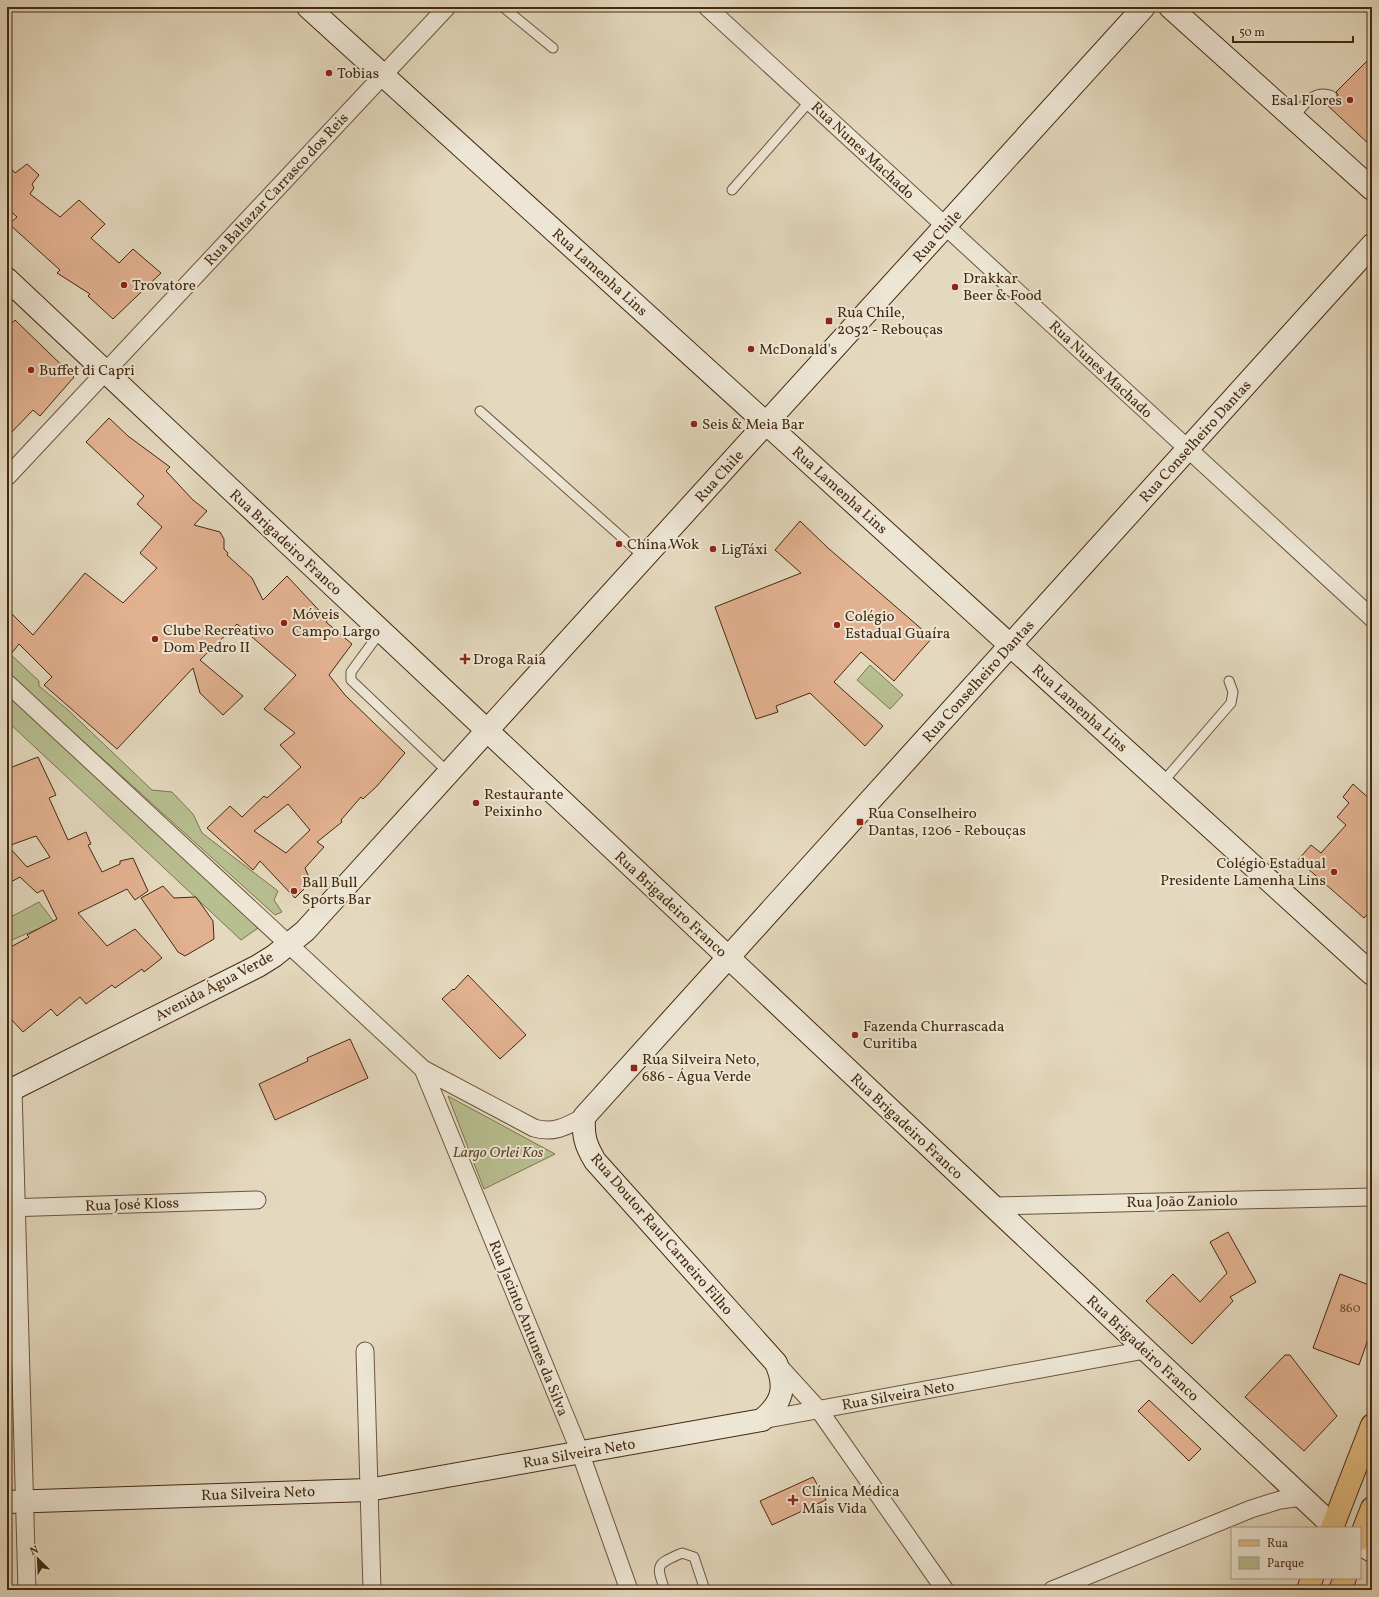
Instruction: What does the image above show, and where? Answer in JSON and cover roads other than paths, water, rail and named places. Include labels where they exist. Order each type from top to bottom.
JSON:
[{"type":"main road","name":"Rua Lamenha Lins","points":[[308,7],[1372,974]]},
{"type":"main road","name":"Rua Chile","points":[[487,731],[1144,7]]},
{"type":"main road","points":[[1170,7],[1372,189]]},
{"type":"main road","name":"Rua Conselheiro Dantas","points":[[584,1117],[1372,245]]},
{"type":"main road","name":"Rua Brigadeiro Franco","points":[[7,279],[1333,1527]]},
{"type":"main road","name":"Avenida Água Verde","points":[[9,1088],[248,971],[289,945],[323,913],[487,731]]},
{"type":"main road","name":"Rua Doutor Raul Carneiro Filho","points":[[584,1117],[583,1134],[587,1147],[595,1161],[776,1363],[781,1375],[780,1395],[772,1412],[762,1420]]},
{"type":"main road","name":"Rua Silveira Neto","points":[[16,1501],[368,1490],[762,1420]]},
{"type":"main road","points":[[1333,1527],[1372,1425]]},
{"type":"main road","points":[[1361,1536],[1372,1508]]},
{"type":"main road","points":[[1361,1545],[1372,1551]]},
{"type":"main road","points":[[1308,1590],[1312,1579]]},
{"type":"main road","points":[[1340,1590],[1345,1579]]},
{"type":"street","name":"Rua Baltazar Carrasco dos Reis","points":[[7,477],[447,7]]},
{"type":"street","name":"Rua Nunes Machado","points":[[707,7],[1372,618]]},
{"type":"street","points":[[7,683],[423,1069],[545,1132],[557,1130],[584,1117]]},
{"type":"street","name":"Rua Jacinto Antunes da Silva","points":[[423,1069],[580,1452],[629,1590]]},
{"type":"street","points":[[9,1088],[16,1501],[27,1590]]},
{"type":"street","name":"Rua João Zaniolo","points":[[992,1206],[1372,1197]]},
{"type":"street","name":"Rua José Kloss","points":[[11,1208],[256,1200]]},
{"type":"street","name":"Rua Silveira Neto","points":[[762,1420],[1145,1350]]},
{"type":"street","points":[[365,1351],[372,1590]]},
{"type":"street","name":"Rua Doutor Raul Carneiro Filho","points":[[776,1363],[819,1410],[945,1590]]},
{"type":"street","points":[[1052,1590],[1251,1509],[1280,1500],[1302,1497]]},
{"type":"lane","points":[[503,7],[553,48]]},
{"type":"lane","points":[[1293,118],[1318,93],[1325,93],[1332,96]]},
{"type":"lane","points":[[732,190],[810,101]]},
{"type":"lane","points":[[480,411],[644,558]]},
{"type":"lane","points":[[381,632],[351,672],[351,680],[449,773]]},
{"type":"lane","points":[[1162,782],[1231,703],[1233,692],[1229,681]]},
{"type":"lane","points":[[665,1590],[658,1572],[660,1566],[664,1560],[682,1552],[694,1557],[705,1590]]},
{"type":"place","name":"Tobias","points":[[329,73]]},
{"type":"place","name":"Esal Flores","points":[[1350,100]]},
{"type":"place","name":"Trovatore","points":[[124,285]]},
{"type":"place","name":"Drakkar Beer & Food","points":[[955,287]]},
{"type":"place","name":"Rua Chile, 2052 - Rebouças","points":[[829,321]]},
{"type":"place","name":"McDonald's","points":[[751,349]]},
{"type":"place","name":"Buffet di Capri","points":[[31,370]]},
{"type":"place","name":"Seis & Meia Bar","points":[[694,424]]},
{"type":"place","name":"China Wok","points":[[619,544]]},
{"type":"place","name":"LigTáxi","points":[[713,549]]},
{"type":"place","name":"Móveis Campo Largo","points":[[284,623]]},
{"type":"place","name":"Colégio Estadual Guaíra","points":[[837,625]]},
{"type":"place","name":"Clube Recreativo Dom Pedro II","points":[[155,639]]},
{"type":"place","name":"Droga Raia","points":[[465,659]]},
{"type":"place","name":"Restaurante Peixinho","points":[[476,803]]},
{"type":"place","name":"Rua Conselheiro Dantas, 1206 - Rebouças","points":[[860,822]]},
{"type":"place","name":"Colégio Estadual Presidente Lamenha Lins","points":[[1334,872]]},
{"type":"place","name":"Ball Bull Sports Bar","points":[[294,891]]},
{"type":"place","name":"Fazenda Churrascada Curitiba","points":[[855,1035]]},
{"type":"place","name":"Rua Silveira Neto, 686 - Água Verde","points":[[634,1068]]},
{"type":"place","name":"Clínica Médica Mais Vida","points":[[793,1500]]},
{"type":"park label","name":"Largo Orlei Kos","points":[[498,1152]]}]
